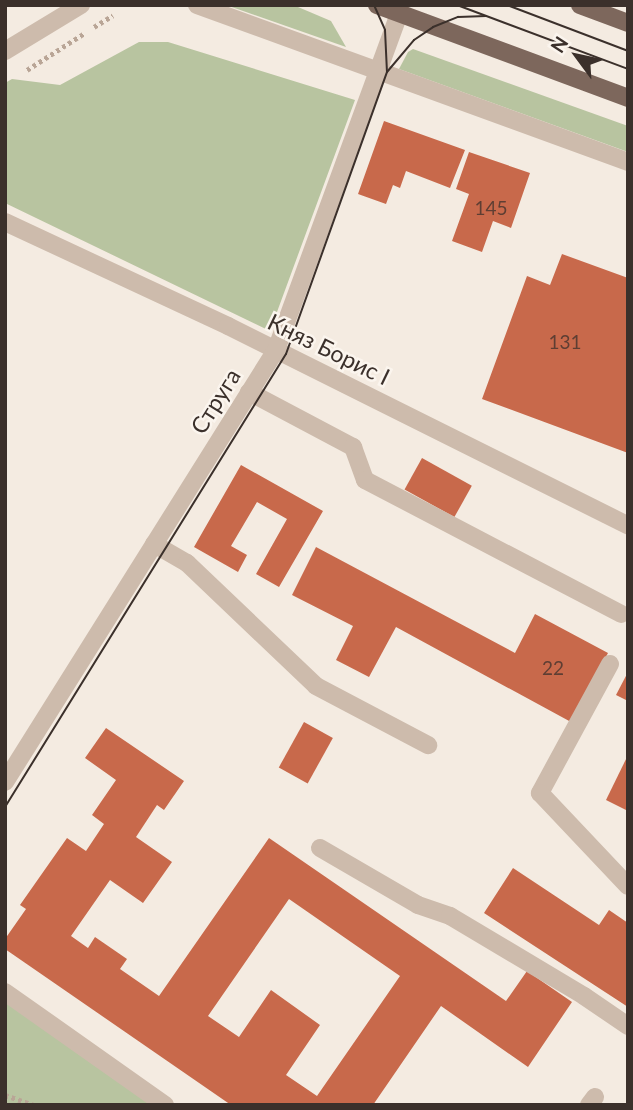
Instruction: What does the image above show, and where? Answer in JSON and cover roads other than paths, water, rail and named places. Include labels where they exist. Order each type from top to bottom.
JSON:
[{"type":"main road","points":[[377,5],[628,98]]},
{"type":"main road","points":[[580,5],[628,23]]},
{"type":"street","points":[[5,51],[80,5]]},
{"type":"street","points":[[197,5],[628,162]]},
{"type":"street","name":"Струга","points":[[5,782],[31,727],[154,544],[276,350],[398,13]]},
{"type":"street","name":"Княз Борис I","points":[[5,222],[276,350],[628,525]]},
{"type":"street","points":[[249,392],[353,447],[365,480],[621,614]]},
{"type":"street","points":[[154,544],[187,563],[316,686],[428,745]]},
{"type":"street","points":[[610,664],[540,793],[628,886]]},
{"type":"street","points":[[320,848],[418,905],[461,923],[584,996],[628,1026]]},
{"type":"street","points":[[5,992],[165,1105]]},
{"type":"tram line","points":[[374,5],[385,30],[387,72]]},
{"type":"tram line","points":[[457,5],[628,69]]},
{"type":"tram line","points":[[507,5],[628,51]]},
{"type":"tram line","points":[[5,807],[286,354],[387,72],[414,40],[433,27],[458,17],[486,16]]}]
